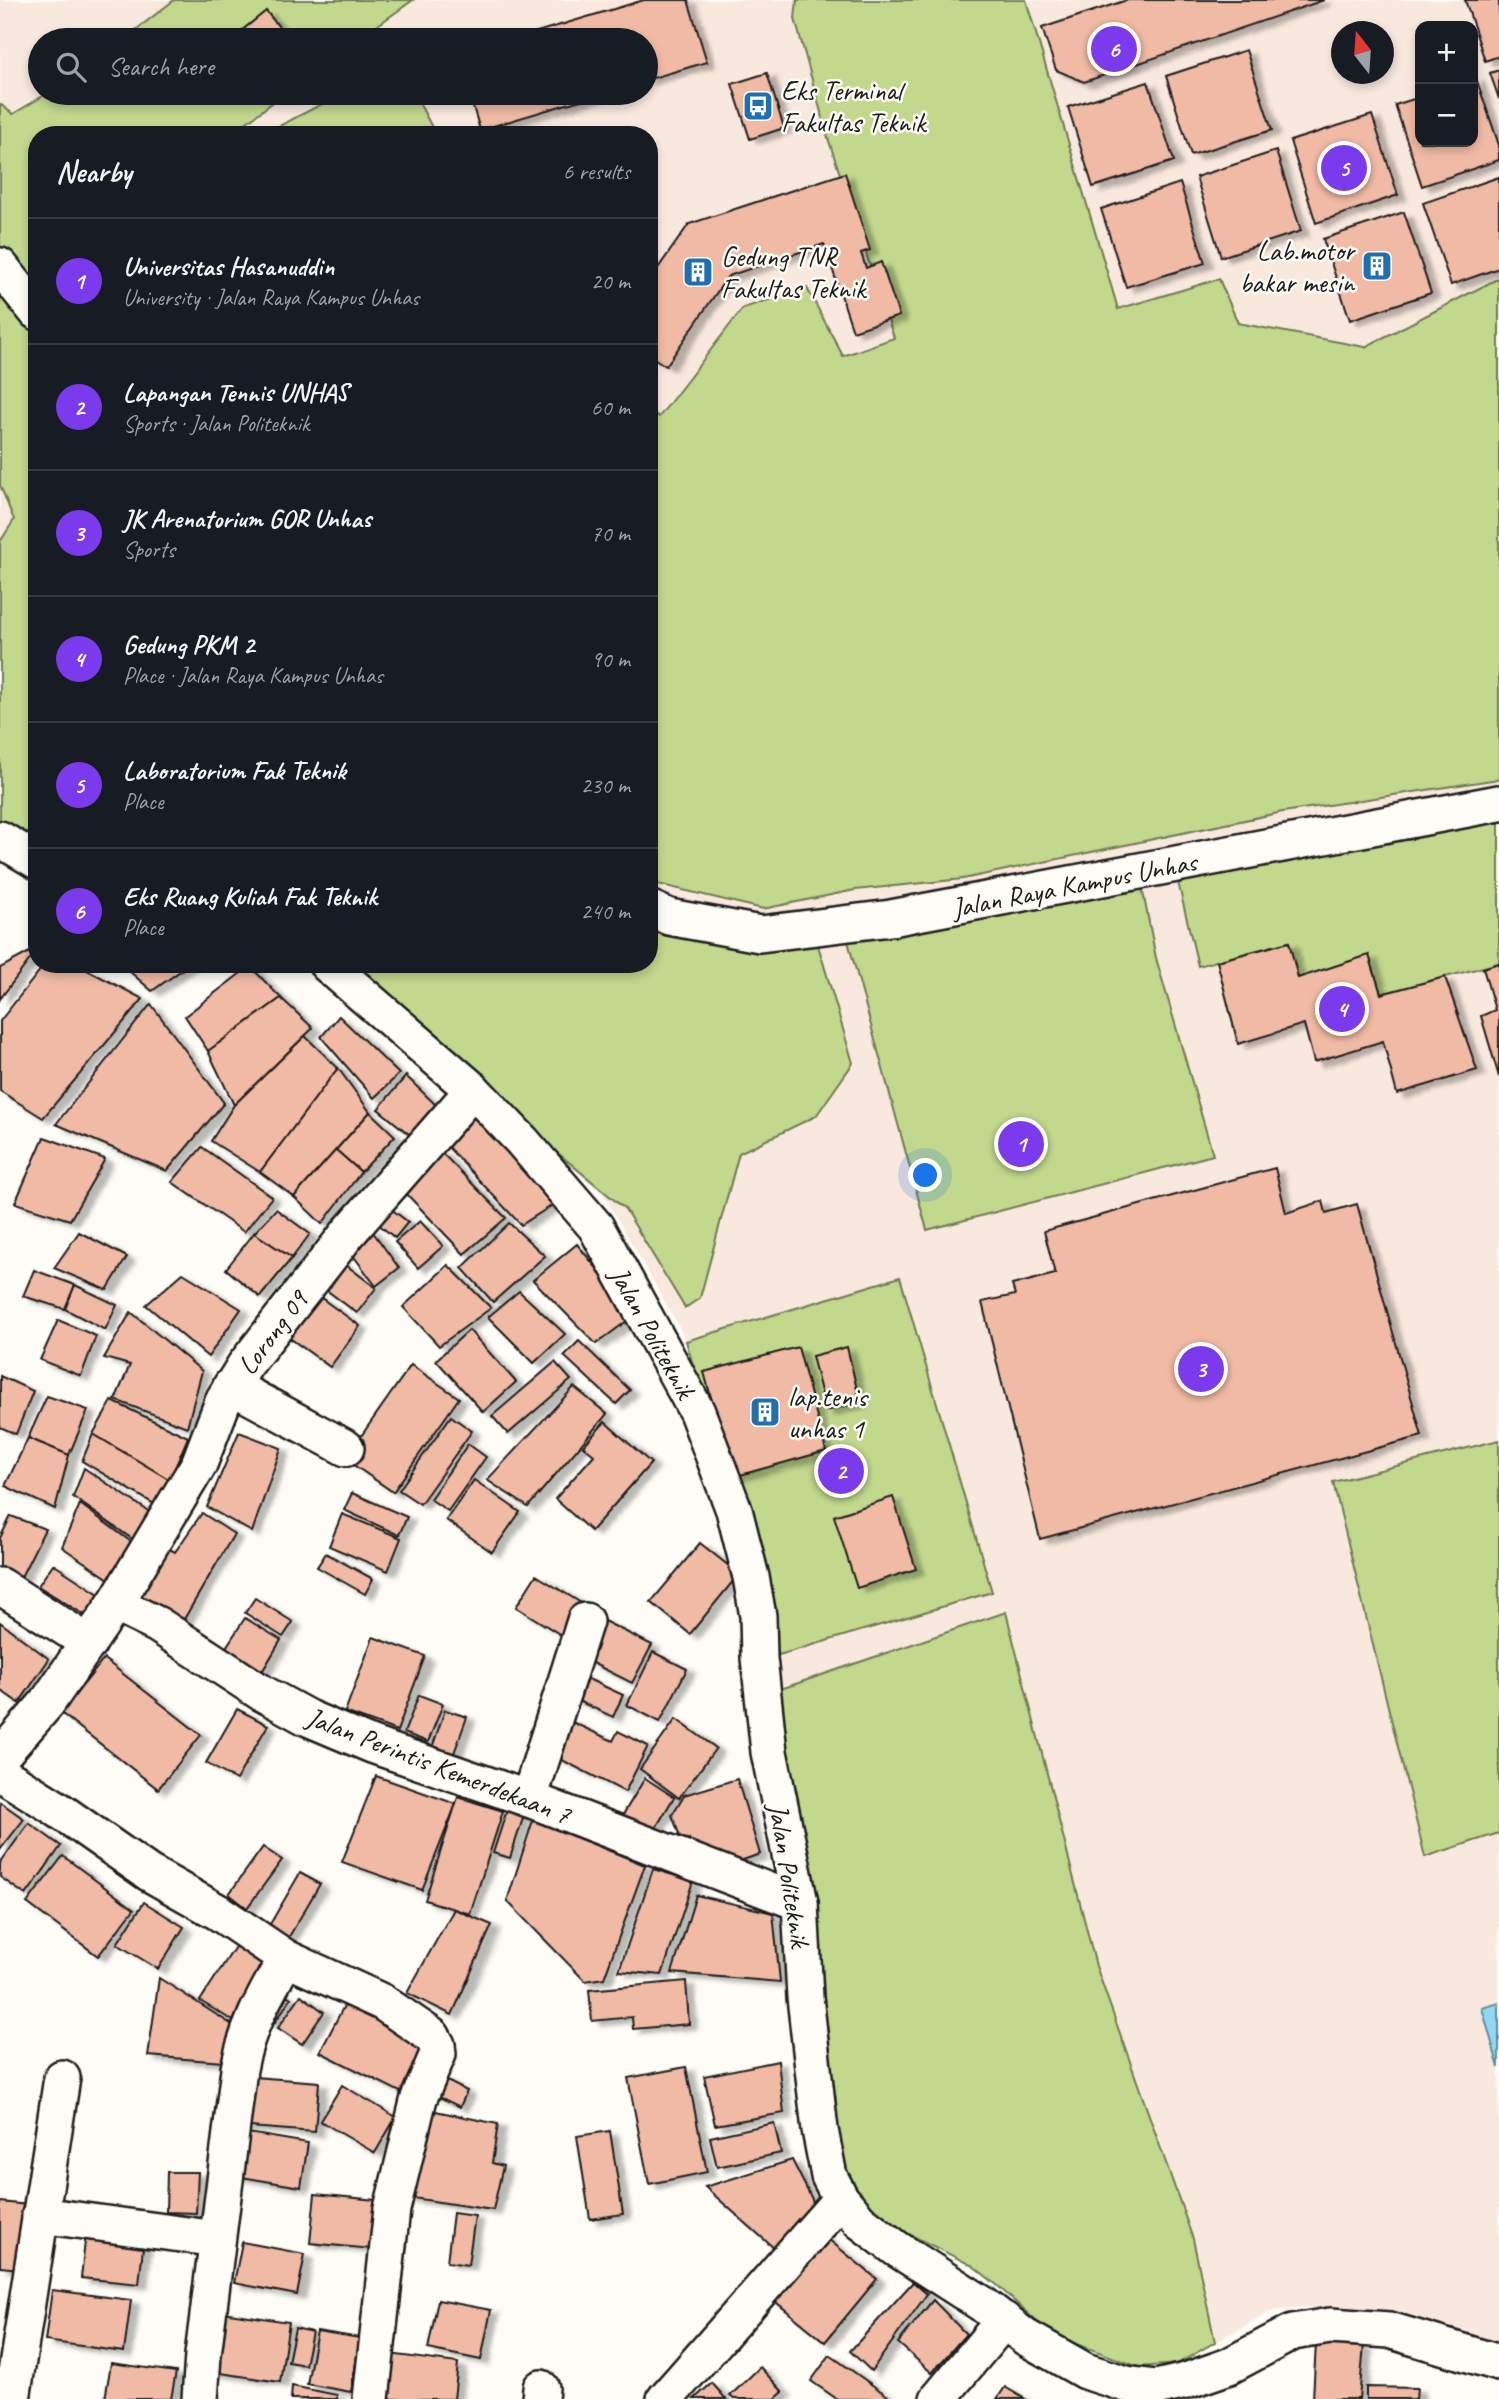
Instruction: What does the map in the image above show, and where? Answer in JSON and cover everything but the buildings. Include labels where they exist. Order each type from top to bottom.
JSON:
[{"type":"street","points":[[0,267],[28,301]]},
{"type":"street","name":"Jalan Raya Kampus Unhas","points":[[658,912],[760,934],[891,918],[1499,803]]},
{"type":"street","name":"Jalan Politeknik","points":[[337,973],[473,1090],[522,1141],[596,1227],[697,1412],[734,1510],[751,1577],[758,1616],[759,1658],[769,1752],[800,1903],[805,1997],[820,2130],[829,2176],[841,2199],[860,2221],[897,2249],[951,2282],[1025,2337],[1085,2371],[1126,2384],[1156,2388],[1186,2381],[1228,2366],[1293,2332],[1330,2326],[1389,2330],[1499,2364]]},
{"type":"street","name":"Lorong 09","points":[[115,1604],[199,1464],[231,1386],[244,1365],[349,1232],[473,1090]]},
{"type":"street","points":[[231,1386],[346,1448]]},
{"type":"street","points":[[0,1586],[89,1643]]},
{"type":"street","points":[[0,1757],[47,1703],[115,1604]]},
{"type":"street","name":"Jalan Perintis Kemerdekaan 7","points":[[115,1604],[158,1625],[262,1693],[308,1718],[372,1745],[529,1799],[800,1903]]},
{"type":"street","points":[[529,1799],[585,1621]]},
{"type":"street","points":[[0,1773],[57,1808],[149,1873],[218,1912],[286,1958],[382,2002],[427,2032],[437,2045],[438,2054],[419,2098],[392,2209],[371,2399]]},
{"type":"street","points":[[200,2399],[217,2239],[243,2046],[257,2008],[286,1958]]},
{"type":"street","points":[[12,2399],[62,2078]]},
{"type":"street","points":[[665,2399],[841,2199]]},
{"type":"street","points":[[40,2215],[217,2239]]},
{"type":"street","points":[[938,2399],[1003,2320]]},
{"type":"shaded area","points":[[0,0],[1499,0],[1499,2349],[1342,2311],[1306,2307],[1271,2311],[1177,2364],[1139,2367],[1036,2323],[973,2266],[875,2217],[810,1934],[800,1814],[775,1691],[777,1638],[681,1330],[604,1195],[484,1093],[637,973],[658,973],[658,126],[28,126],[28,304],[0,831]]},
{"type":"green space","points":[[174,0],[413,0],[374,28],[138,28]]},
{"type":"green space","points":[[797,0],[1026,0],[1118,309],[1219,279],[1238,323],[1365,347],[1499,278],[1499,779],[1283,812],[963,879],[855,890],[763,909],[658,884],[658,416],[743,308],[807,288],[843,356],[894,338],[829,141],[795,19]]},
{"type":"green space","points":[[0,104],[13,114],[28,105],[269,105],[242,126],[28,126],[28,839],[0,827],[0,542],[14,520],[0,485]]},
{"type":"green space","points":[[320,105],[420,105],[431,126],[279,126]]},
{"type":"green space","points":[[1499,817],[1499,963],[1381,994],[1369,955],[1298,978],[1288,942],[1198,966],[1178,882],[1362,841]]},
{"type":"green space","points":[[1141,882],[1156,958],[1213,1155],[927,1230],[846,934]]},
{"type":"green space","points":[[658,916],[815,935],[853,1063],[816,1116],[739,1153],[700,1298],[685,1308],[625,1209],[481,1089],[355,973],[658,973]]},
{"type":"green space","points":[[900,1277],[992,1592],[779,1655],[686,1341]]},
{"type":"green space","points":[[1499,1440],[1499,1833],[1425,1857],[1333,1482]]},
{"type":"green space","points":[[1006,1612],[1096,1966],[1193,2239],[1215,2342],[1177,2364],[1139,2367],[1050,2334],[973,2266],[875,2217],[853,2193],[841,2165],[810,1934],[800,1814],[775,1691]]},
{"type":"water","points":[[1499,2003],[1499,2068],[1482,2008]]},
{"type":"place","name":"Eks Ruang Kuliah Fak Teknik","points":[[1114,49]]},
{"type":"place","name":"Eks Terminal Fakultas Teknik","points":[[758,106]]},
{"type":"place","name":"Laboratorium Fak Teknik","points":[[1344,168]]},
{"type":"place","name":"Lab.motor bakar mesin","points":[[1377,266]]},
{"type":"place","name":"Gedung TNR Fakultas Teknik","points":[[698,272]]},
{"type":"place","name":"Gedung PKM 2","points":[[1342,1009]]},
{"type":"place","name":"Universitas Hasanuddin","points":[[1021,1144]]},
{"type":"place","name":"JK Arenatorium GOR Unhas","points":[[1201,1369]]},
{"type":"place","name":"lap.tenis unhas 1","points":[[765,1412]]},
{"type":"place","name":"Lapangan Tennis UNHAS","points":[[841,1471]]}]
